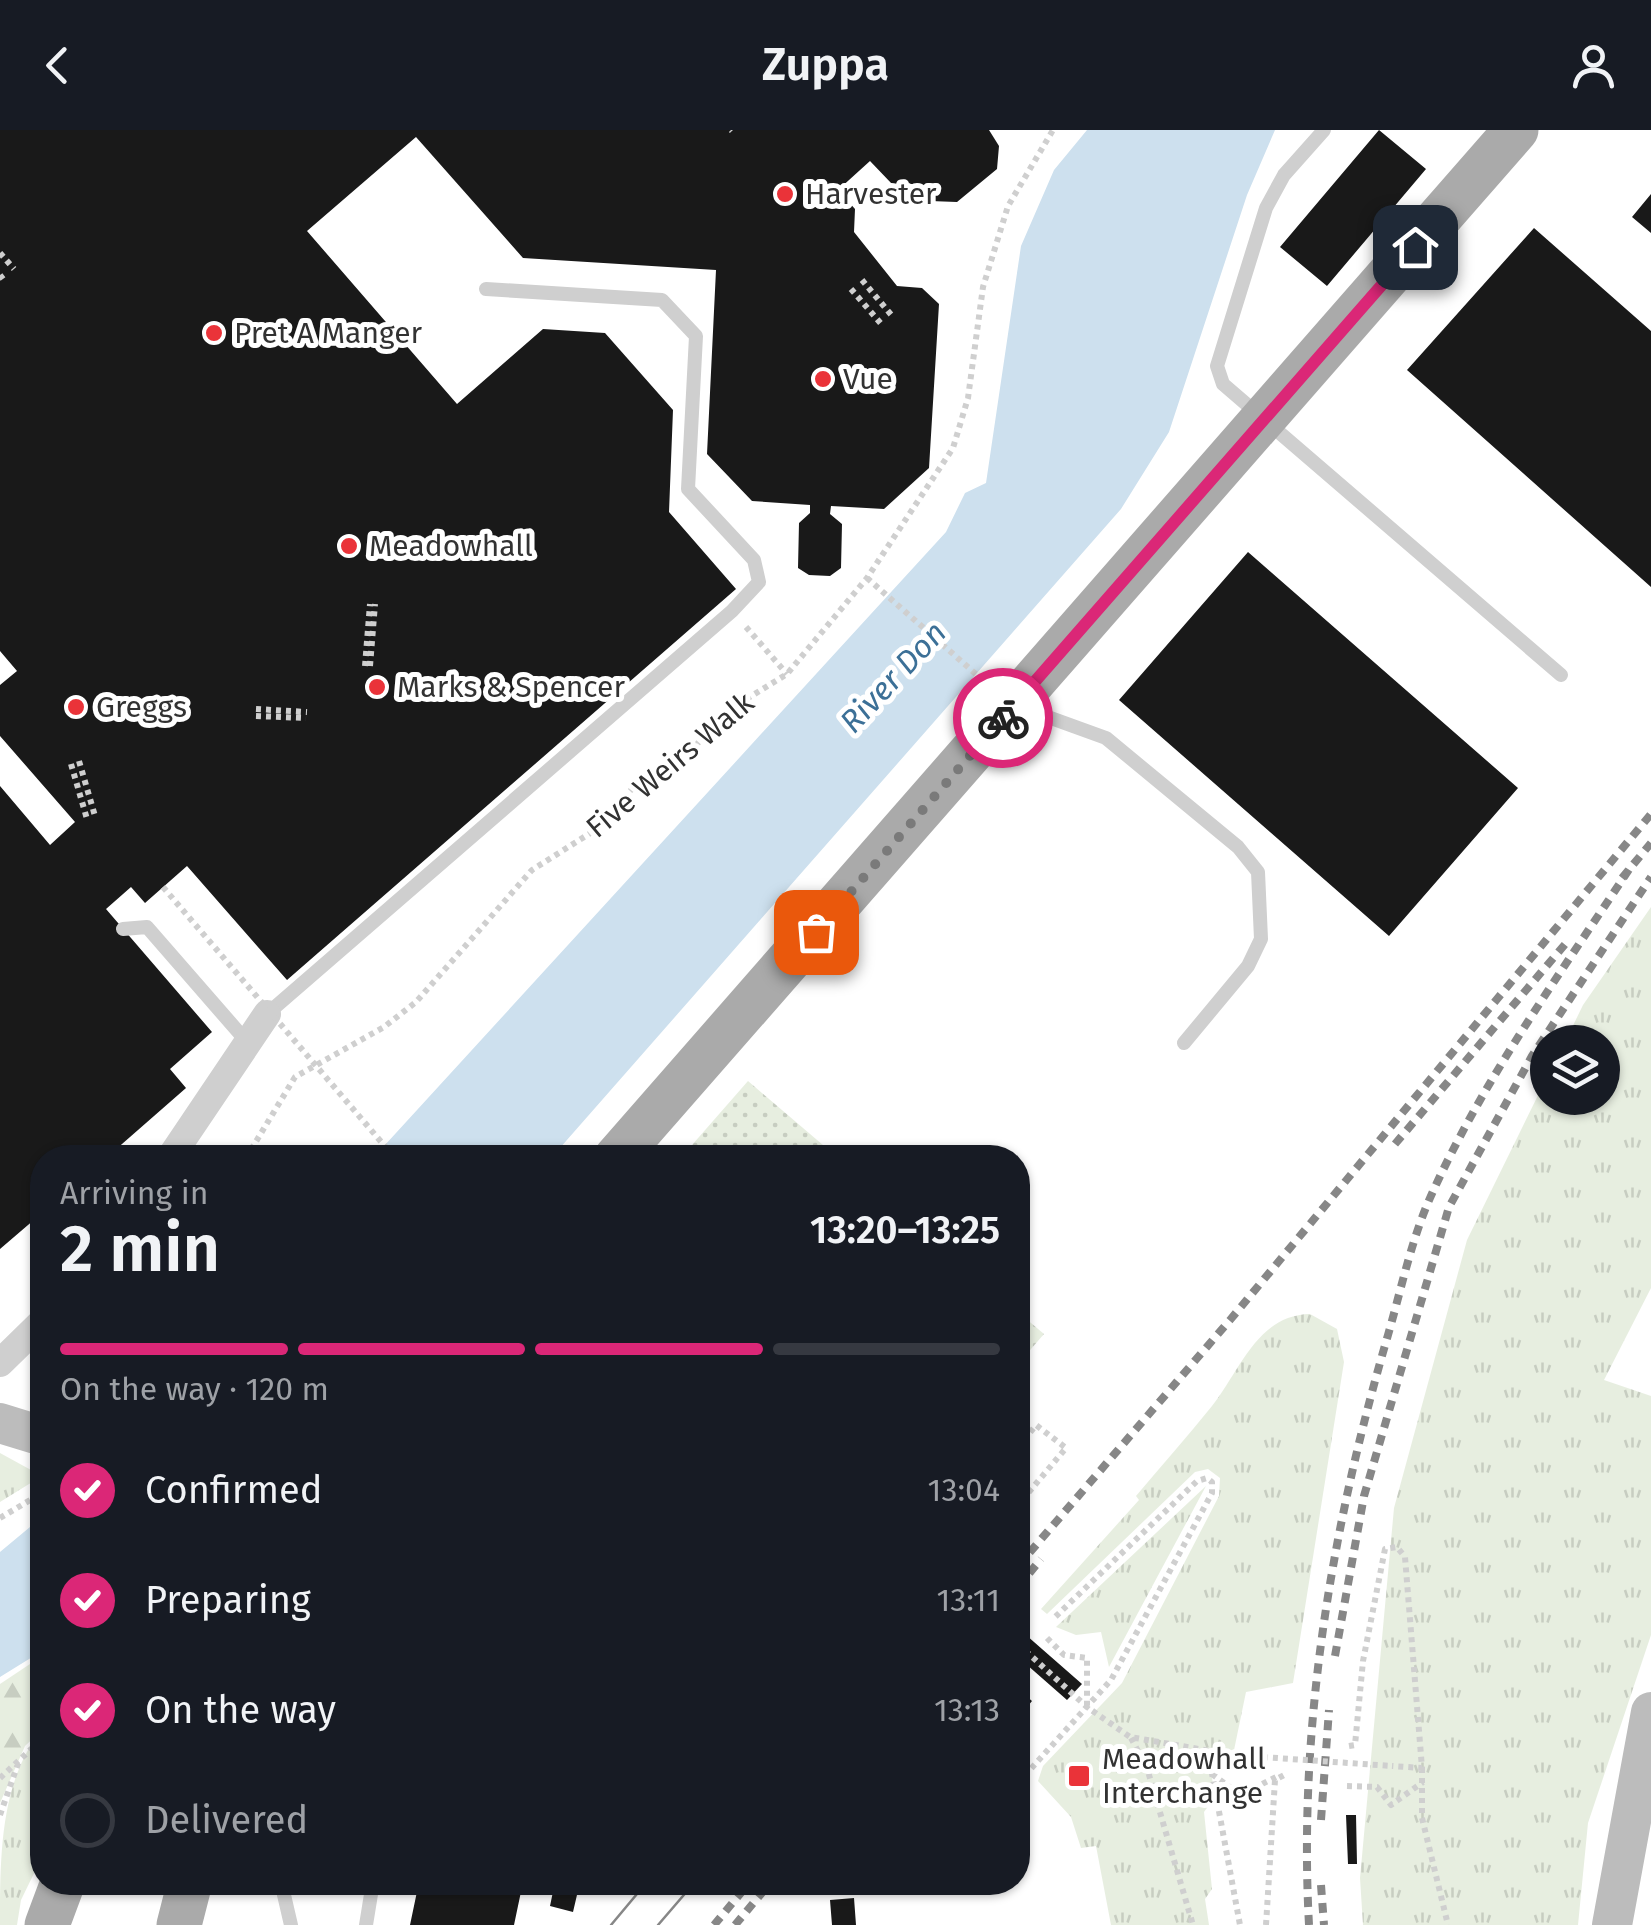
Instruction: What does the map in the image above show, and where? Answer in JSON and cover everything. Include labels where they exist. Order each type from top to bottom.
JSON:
[{"type":"main road","points":[[633,1145],[1003,691],[1264,423],[1516,130]]},
{"type":"main road","points":[[0,1423],[30,1432]]},
{"type":"main road","points":[[1612,1925],[1651,1712]]},
{"type":"main road","points":[[46,1925],[58,1895]]},
{"type":"main road","points":[[155,1925],[185,1900]]},
{"type":"street","points":[[179,1145],[267,1014]]},
{"type":"street","points":[[0,1362],[30,1333]]},
{"type":"lane","points":[[1324,130],[1284,175],[1266,208],[1216,366],[1223,384],[1561,675]]},
{"type":"lane","points":[[267,1014],[732,611],[755,589],[759,576],[754,560],[688,489],[696,336],[662,300],[486,289]]},
{"type":"lane","points":[[1003,691],[1037,713],[1106,738],[1238,847],[1258,872],[1260,940],[1248,966],[1184,1043]]},
{"type":"lane","points":[[123,929],[147,927],[248,1043]]},
{"type":"lane","points":[[284,1895],[291,1925]]},
{"type":"lane","points":[[366,1925],[371,1895]]},
{"type":"path","name":"Five Weirs Walk","points":[[254,1145],[295,1077],[384,1028],[416,1002],[532,870],[592,832],[631,790],[685,758],[724,713],[787,674],[867,578],[953,448],[968,398],[983,287],[1008,206],[1053,130]]},
{"type":"path","points":[[0,253],[14,269]]},
{"type":"path","points":[[862,280],[893,318]]},
{"type":"path","points":[[851,288],[883,326]]},
{"type":"path","points":[[867,578],[1003,691]]},
{"type":"path","points":[[368,666],[372,604]]},
{"type":"path","points":[[732,611],[787,674]]},
{"type":"path","points":[[256,712],[306,715]]},
{"type":"path","points":[[75,763],[91,817]]},
{"type":"path","points":[[163,887],[384,1145]]},
{"type":"path","points":[[1030,1433],[1036,1425],[1066,1448],[1030,1491]]},
{"type":"path","points":[[1030,1770],[1111,1680],[1212,1493],[1212,1482],[1207,1478],[1197,1481],[1053,1619]]},
{"type":"path","points":[[0,1518],[30,1501]]},
{"type":"path","points":[[1349,1746],[1355,1746],[1363,1661],[1385,1549],[1397,1547],[1405,1556],[1423,1782],[1422,1818],[1448,1925]]},
{"type":"path","points":[[1047,1638],[1064,1655],[1088,1658],[1088,1706]]},
{"type":"path","points":[[1030,1654],[1088,1706],[1130,1736],[1233,1756],[1422,1768]]},
{"type":"path","points":[[1130,1736],[1152,1784],[1193,1925]]},
{"type":"path","points":[[0,1778],[30,1750]]},
{"type":"path","points":[[1208,1752],[1240,1925]]},
{"type":"path","points":[[0,1816],[19,1761]]},
{"type":"path","points":[[1212,1774],[1240,1795],[1271,1776],[1286,1774],[1274,1780],[1266,1925]]},
{"type":"path","points":[[1347,1786],[1376,1787],[1391,1805],[1423,1782]]},
{"type":"green space","points":[[1651,907],[1651,1288],[1604,1380],[1651,1396],[1651,1635],[1588,1823],[1578,1925],[1363,1925],[1360,1878],[1394,1508],[1467,1240],[1530,1112],[1530,1115],[1620,1115],[1620,1025],[1573,1025]]},
{"type":"green space","points":[[748,1081],[823,1145],[692,1145]]},
{"type":"green space","points":[[1310,1314],[1337,1329],[1344,1362],[1293,1683],[1246,1692],[1233,1755],[1208,1753],[1215,1797],[1204,1812],[1212,1889],[1205,1899],[1209,1925],[1111,1925],[1096,1846],[1081,1848],[1071,1817],[1038,1781],[1043,1766],[1122,1683],[1219,1496],[1220,1478],[1208,1469],[1195,1472],[1047,1614],[1041,1609],[1139,1500],[1136,1496],[1212,1406],[1263,1334],[1292,1317]]},
{"type":"green space","points":[[1030,1322],[1044,1334],[1030,1350]]},
{"type":"green space","points":[[0,1453],[30,1469],[30,1483],[0,1502]]},
{"type":"green space","points":[[1206,1486],[1109,1667],[1101,1632],[1076,1635],[1056,1627]]},
{"type":"green space","points":[[30,1664],[30,1741],[0,1803],[0,1684]]},
{"type":"green space","points":[[30,1747],[30,1882],[21,1900],[17,1925],[0,1925],[5,1821]]},
{"type":"water","name":"River Don","points":[[1087,130],[1275,130],[1247,195],[1169,432],[1121,509],[563,1145],[385,1145],[946,532],[965,493],[986,483],[1021,246],[1054,170]]},
{"type":"water","points":[[30,1527],[30,1658],[0,1677],[0,1552]]},
{"type":"building","name":"Meadowhall","points":[[0,130],[989,130],[999,146],[997,169],[957,202],[930,201],[915,184],[892,184],[870,161],[838,190],[855,209],[854,232],[897,286],[922,288],[939,304],[929,468],[884,509],[831,506],[830,514],[842,524],[841,568],[830,576],[809,575],[798,568],[799,523],[810,513],[810,505],[752,501],[707,454],[716,270],[523,258],[416,137],[307,231],[457,404],[543,329],[605,333],[673,410],[669,512],[736,589],[287,980],[187,866],[145,903],[131,887],[106,909],[212,1032],[170,1069],[186,1088],[121,1145],[30,1145],[30,1223],[0,1249],[0,786],[50,845],[75,822],[0,736],[0,685],[17,671],[0,651]]},
{"type":"building","points":[[1379,130],[1426,169],[1327,286],[1280,247]]},
{"type":"building","points":[[1651,194],[1651,233],[1632,217]]},
{"type":"building","points":[[1534,228],[1651,331],[1651,587],[1407,370]]},
{"type":"building","points":[[1248,552],[1518,788],[1389,936],[1119,700]]},
{"type":"building","points":[[1030,1638],[1082,1684],[1067,1700],[1030,1668]]},
{"type":"building","points":[[1346,1815],[1356,1815],[1357,1864],[1348,1864]]},
{"type":"building","points":[[416,1895],[520,1895],[514,1925],[410,1925]]},
{"type":"building","points":[[552,1895],[577,1895],[573,1912],[550,1906]]},
{"type":"building","points":[[854,1898],[856,1925],[832,1925],[830,1900]]},
{"type":"tram line","points":[[611,1925],[636,1895]]},
{"type":"tram line","points":[[658,1925],[684,1895]]},
{"type":"railway","points":[[1030,1552],[1230,1320],[1651,814]]},
{"type":"railway","points":[[1622,878],[1651,843]]},
{"type":"railway","points":[[1309,1925],[1309,1775],[1323,1627],[1350,1480],[1412,1248],[1430,1198],[1473,1112],[1630,868]]},
{"type":"railway","points":[[1335,1656],[1364,1496],[1449,1207],[1532,1056],[1651,877]]},
{"type":"railway","points":[[1395,1144],[1567,942]]},
{"type":"railway","points":[[1030,1572],[1041,1559]]},
{"type":"railway","points":[[1321,1820],[1329,1710]]},
{"type":"railway","points":[[1321,1885],[1324,1925]]},
{"type":"railway","points":[[714,1925],[739,1895]]},
{"type":"railway","points":[[735,1925],[760,1895]]},
{"type":"way so far","points":[[816,932],[1003,718]]},
{"type":"place","name":"Harvester","points":[[785,194]]},
{"type":"place","name":"Pret A Manger","points":[[214,333]]},
{"type":"place","name":"Vue","points":[[823,379]]},
{"type":"place","name":"Meadowhall","points":[[349,546]]},
{"type":"place","name":"Marks & Spencer","points":[[377,687]]},
{"type":"place","name":"Greggs","points":[[76,707]]},
{"type":"place","name":"Meadowhall Interchange","points":[[1079,1776]]},
{"type":"route","points":[[1003,718],[1415,247]]}]
